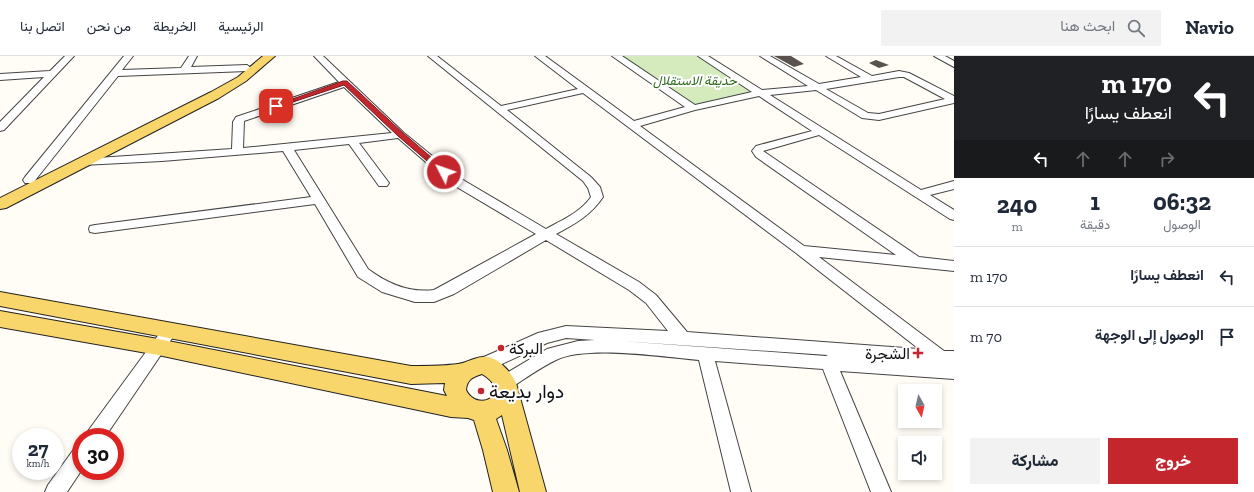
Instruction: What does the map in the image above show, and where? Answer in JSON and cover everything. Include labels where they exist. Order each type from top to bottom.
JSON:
[{"type":"main road","points":[[0,204],[82,162],[97,151],[216,88],[247,68],[260,56]]},
{"type":"main road","points":[[0,194],[97,151],[232,86],[270,56]]},
{"type":"main road","points":[[0,299],[411,375],[440,375],[473,369],[497,371],[506,386],[533,492]]},
{"type":"main road","points":[[0,319],[158,347],[437,404],[475,409],[496,407],[505,397],[506,386]]},
{"type":"main road","points":[[473,369],[457,381],[456,393],[462,404],[475,409],[495,450],[506,492]]},
{"type":"street","points":[[0,128],[70,56]]},
{"type":"street","points":[[29,180],[129,56]]},
{"type":"street","points":[[184,71],[193,56]]},
{"type":"street","points":[[318,56],[401,135],[454,180],[634,286],[651,299],[683,338]]},
{"type":"street","points":[[287,148],[363,273],[374,282],[392,290],[416,296],[434,296],[449,290],[580,215],[591,206],[597,197],[594,187],[587,179],[432,56]]},
{"type":"street","points":[[539,56],[948,358]]},
{"type":"street","points":[[616,56],[693,108]]},
{"type":"street","points":[[702,56],[819,132],[954,216]]},
{"type":"street","points":[[764,56],[861,113],[873,117],[954,100]]},
{"type":"street","points":[[830,56],[869,78]]},
{"type":"street","points":[[938,56],[954,64]]},
{"type":"street","points":[[115,73],[247,68]]},
{"type":"street","points":[[0,77],[52,74]]},
{"type":"street","points":[[632,125],[693,108],[760,93],[817,87],[903,74],[954,100]]},
{"type":"street","points":[[237,152],[238,122],[240,119],[345,83]]},
{"type":"street","points":[[500,110],[586,90]]},
{"type":"street","points":[[819,132],[760,148],[757,151],[760,155],[916,262]]},
{"type":"street","points":[[82,162],[144,160],[287,148],[401,135]]},
{"type":"street","points":[[352,140],[383,182]]},
{"type":"street","points":[[920,194],[954,185]]},
{"type":"street","points":[[95,228],[318,200]]},
{"type":"street","points":[[801,250],[954,266]]},
{"type":"street","points":[[100,428],[170,330]]},
{"type":"street","points":[[473,369],[535,341],[566,332],[683,338],[948,358]]},
{"type":"street","points":[[506,386],[553,354],[578,348],[598,346],[954,372]]},
{"type":"street","points":[[705,354],[723,418],[741,492]]},
{"type":"street","points":[[828,362],[882,492]]},
{"type":"street","points":[[55,492],[72,468]]},
{"type":"path","points":[[265,90],[276,106]]},
{"type":"green space","name":"حديقة الاستقلال","points":[[616,56],[701,56],[758,92],[693,108]]},
{"type":"building","points":[[774,56],[791,56],[804,64],[794,67]]},
{"type":"building","points":[[876,60],[889,65],[879,68],[869,63]]},
{"type":"place","name":"البركة","points":[[501,348]]},
{"type":"place","name":"الشجرة","points":[[918,353]]},
{"type":"place","name":"دوار بديعة","points":[[481,391]]},
{"type":"route","points":[[276,106],[345,83],[401,135],[444,172]]}]
